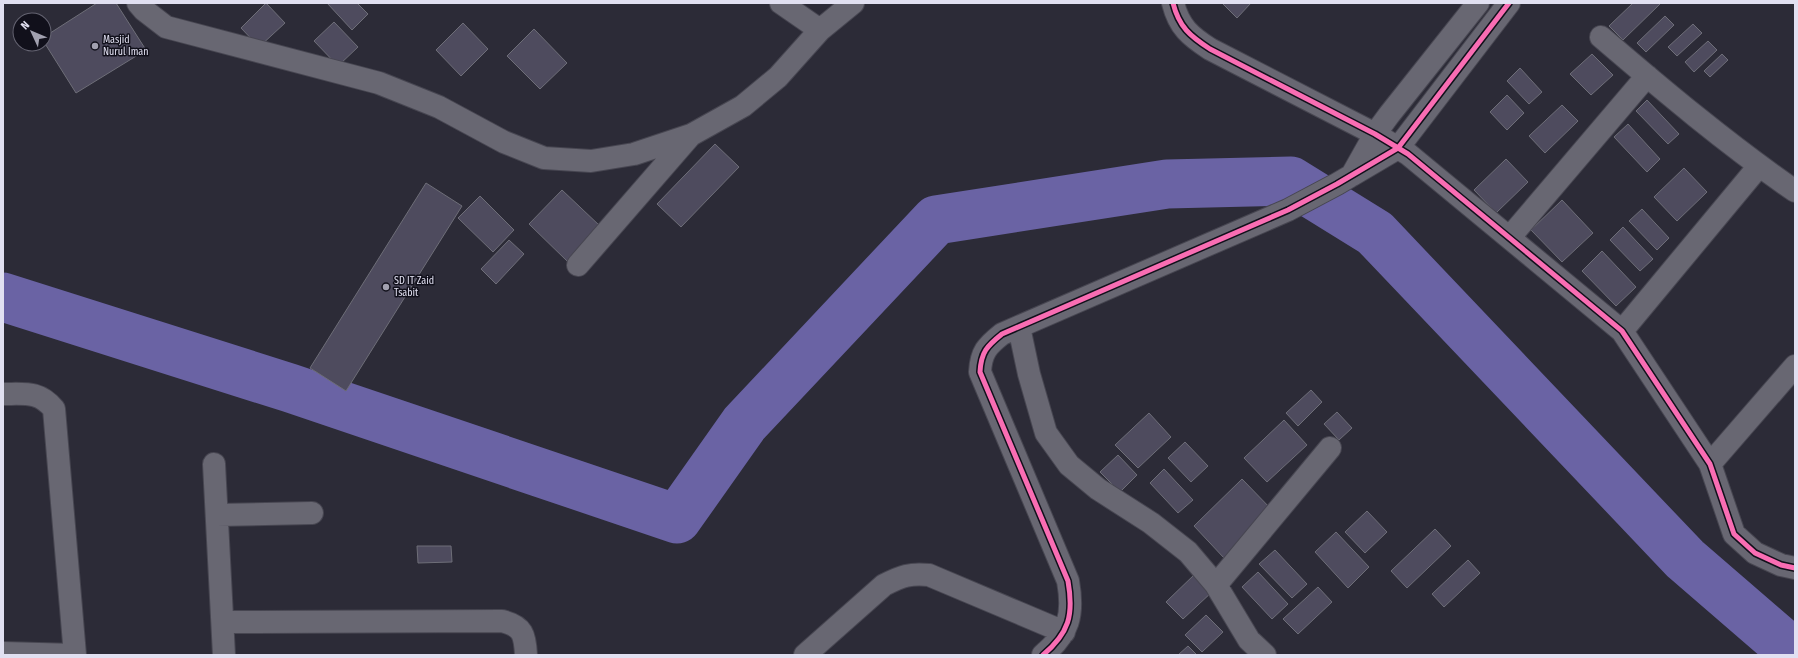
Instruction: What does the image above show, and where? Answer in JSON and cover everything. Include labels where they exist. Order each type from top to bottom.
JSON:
[{"type":"street","points":[[138,3],[166,27],[379,83],[439,107],[504,142],[544,158],[591,161],[634,154],[691,135],[743,106],[778,77],[820,30],[853,3]]},
{"type":"street","points":[[782,3],[820,30]]},
{"type":"street","points":[[1173,3],[1177,17],[1184,29],[1195,40],[1210,50],[1375,134],[1408,154],[1622,331],[1710,464],[1734,534],[1755,553],[1781,566],[1795,568]]},
{"type":"street","points":[[1344,180],[1375,134],[1478,3]]},
{"type":"street","points":[[1043,655],[1056,644],[1064,632],[1069,618],[1071,601],[1068,581],[980,372],[981,358],[989,345],[1002,334],[1288,210],[1344,180],[1398,148],[1509,3]]},
{"type":"street","points":[[1602,37],[1647,76],[1759,166],[1795,191]]},
{"type":"street","points":[[1510,237],[1647,76]]},
{"type":"street","points":[[578,265],[691,135]]},
{"type":"street","points":[[1622,331],[1759,166]]},
{"type":"street","points":[[1019,327],[1029,374],[1046,433],[1069,465],[1098,489],[1151,523],[1188,552],[1216,586],[1249,640],[1265,655]]},
{"type":"street","points":[[1710,464],[1795,366]]},
{"type":"street","points":[[3,394],[34,394],[46,400],[54,409],[75,655],[3,653]]},
{"type":"street","points":[[1216,586],[1330,448]]},
{"type":"street","points":[[214,464],[224,655]]},
{"type":"street","points":[[217,515],[312,513]]},
{"type":"street","points":[[805,655],[884,585],[900,576],[913,573],[929,575],[1064,632]]},
{"type":"street","points":[[223,622],[502,621],[512,624],[520,630],[525,638],[526,655]]},
{"type":"building","name":"Masjid Nurul Iman","points":[[97,3],[116,3],[146,50],[76,93],[50,52],[52,52],[52,32]]},
{"type":"building","points":[[266,3],[285,23],[259,47],[241,28]]},
{"type":"building","points":[[327,3],[357,3],[368,14],[352,30]]},
{"type":"building","points":[[1222,3],[1251,3],[1237,18]]},
{"type":"building","points":[[1633,3],[1660,4],[1623,40],[1609,26]]},
{"type":"building","points":[[1665,16],[1674,25],[1646,52],[1637,43]]},
{"type":"building","points":[[334,22],[358,47],[338,66],[314,41]]},
{"type":"building","points":[[463,23],[488,49],[461,76],[436,50]]},
{"type":"building","points":[[1693,24],[1702,33],[1677,56],[1668,47]]},
{"type":"building","points":[[534,29],[567,63],[540,89],[507,56]]},
{"type":"building","points":[[1708,41],[1717,50],[1694,72],[1685,62]]},
{"type":"building","points":[[1592,54],[1613,75],[1591,95],[1570,74]]},
{"type":"building","points":[[1722,54],[1728,60],[1710,77],[1704,71]]},
{"type":"building","points":[[1520,68],[1542,92],[1529,104],[1507,81]]},
{"type":"building","points":[[1507,95],[1524,113],[1507,130],[1490,112]]},
{"type":"building","points":[[1647,100],[1679,134],[1668,144],[1636,111]]},
{"type":"building","points":[[1562,105],[1578,121],[1545,153],[1529,136]]},
{"type":"building","points":[[1628,124],[1660,159],[1647,172],[1614,137]]},
{"type":"building","points":[[715,144],[739,167],[681,227],[657,204]]},
{"type":"building","points":[[1506,159],[1528,182],[1496,213],[1474,190]]},
{"type":"building","points":[[1684,168],[1707,192],[1677,221],[1654,197]]},
{"type":"building","name":"SD IT Zaid Tsabit","points":[[426,183],[462,206],[346,391],[310,368]]},
{"type":"building","points":[[562,190],[600,226],[567,261],[529,224]]},
{"type":"building","points":[[480,196],[514,230],[493,252],[458,218]]},
{"type":"building","points":[[1562,200],[1593,233],[1562,262],[1531,230]]},
{"type":"building","points":[[1642,209],[1669,238],[1657,250],[1629,221]]},
{"type":"building","points":[[1623,227],[1653,259],[1640,271],[1610,240]]},
{"type":"building","points":[[509,240],[524,254],[496,284],[481,269]]},
{"type":"building","points":[[1602,251],[1636,287],[1616,306],[1582,271]]},
{"type":"building","points":[[1311,390],[1322,402],[1298,426],[1286,413]]},
{"type":"building","points":[[1337,412],[1352,428],[1339,440],[1324,424]]},
{"type":"building","points":[[1149,413],[1171,437],[1138,468],[1115,445]]},
{"type":"building","points":[[1284,420],[1307,445],[1267,482],[1244,458]]},
{"type":"building","points":[[1185,442],[1208,466],[1191,482],[1168,458]]},
{"type":"building","points":[[1118,455],[1137,475],[1120,492],[1100,472]]},
{"type":"building","points":[[1164,469],[1193,500],[1178,513],[1150,483]]},
{"type":"building","points":[[1242,479],[1274,512],[1224,558],[1194,526]]},
{"type":"building","points":[[1367,511],[1387,532],[1365,553],[1345,532]]},
{"type":"building","points":[[1435,529],[1451,546],[1407,588],[1391,571]]},
{"type":"building","points":[[1336,532],[1369,567],[1348,588],[1315,552]]},
{"type":"building","points":[[417,546],[451,546],[452,562],[418,563]]},
{"type":"building","points":[[1275,550],[1307,584],[1292,598],[1259,564]]},
{"type":"building","points":[[1468,560],[1480,573],[1444,607],[1432,594]]},
{"type":"building","points":[[1258,572],[1288,604],[1272,619],[1242,587]]},
{"type":"building","points":[[1196,573],[1213,591],[1183,619],[1166,602]]},
{"type":"building","points":[[1318,587],[1332,602],[1298,634],[1283,619]]},
{"type":"building","points":[[1206,615],[1223,632],[1202,652],[1185,635]]},
{"type":"building","points":[[1188,646],[1197,655],[1178,655]]},
{"type":"waterway","points":[[3,297],[290,388],[677,519],[744,424],[936,220],[1167,184],[1291,181],[1375,233],[1685,559],[1795,654]]},
{"type":"cycle path","points":[[1173,3],[1178,18],[1186,30],[1210,49],[1375,134],[1408,154],[1622,331],[1710,464],[1734,534],[1755,553],[1781,565],[1795,568]]},
{"type":"cycle path","points":[[1043,655],[1059,639],[1068,622],[1070,614],[1070,593],[1068,581],[980,372],[983,354],[992,342],[1002,334],[1288,210],[1337,184],[1398,148],[1509,3]]},
{"type":"place","name":"Masjid Nurul Iman","points":[[95,46]]},
{"type":"place","name":"SD IT Zaid Tsabit","points":[[386,287]]}]
